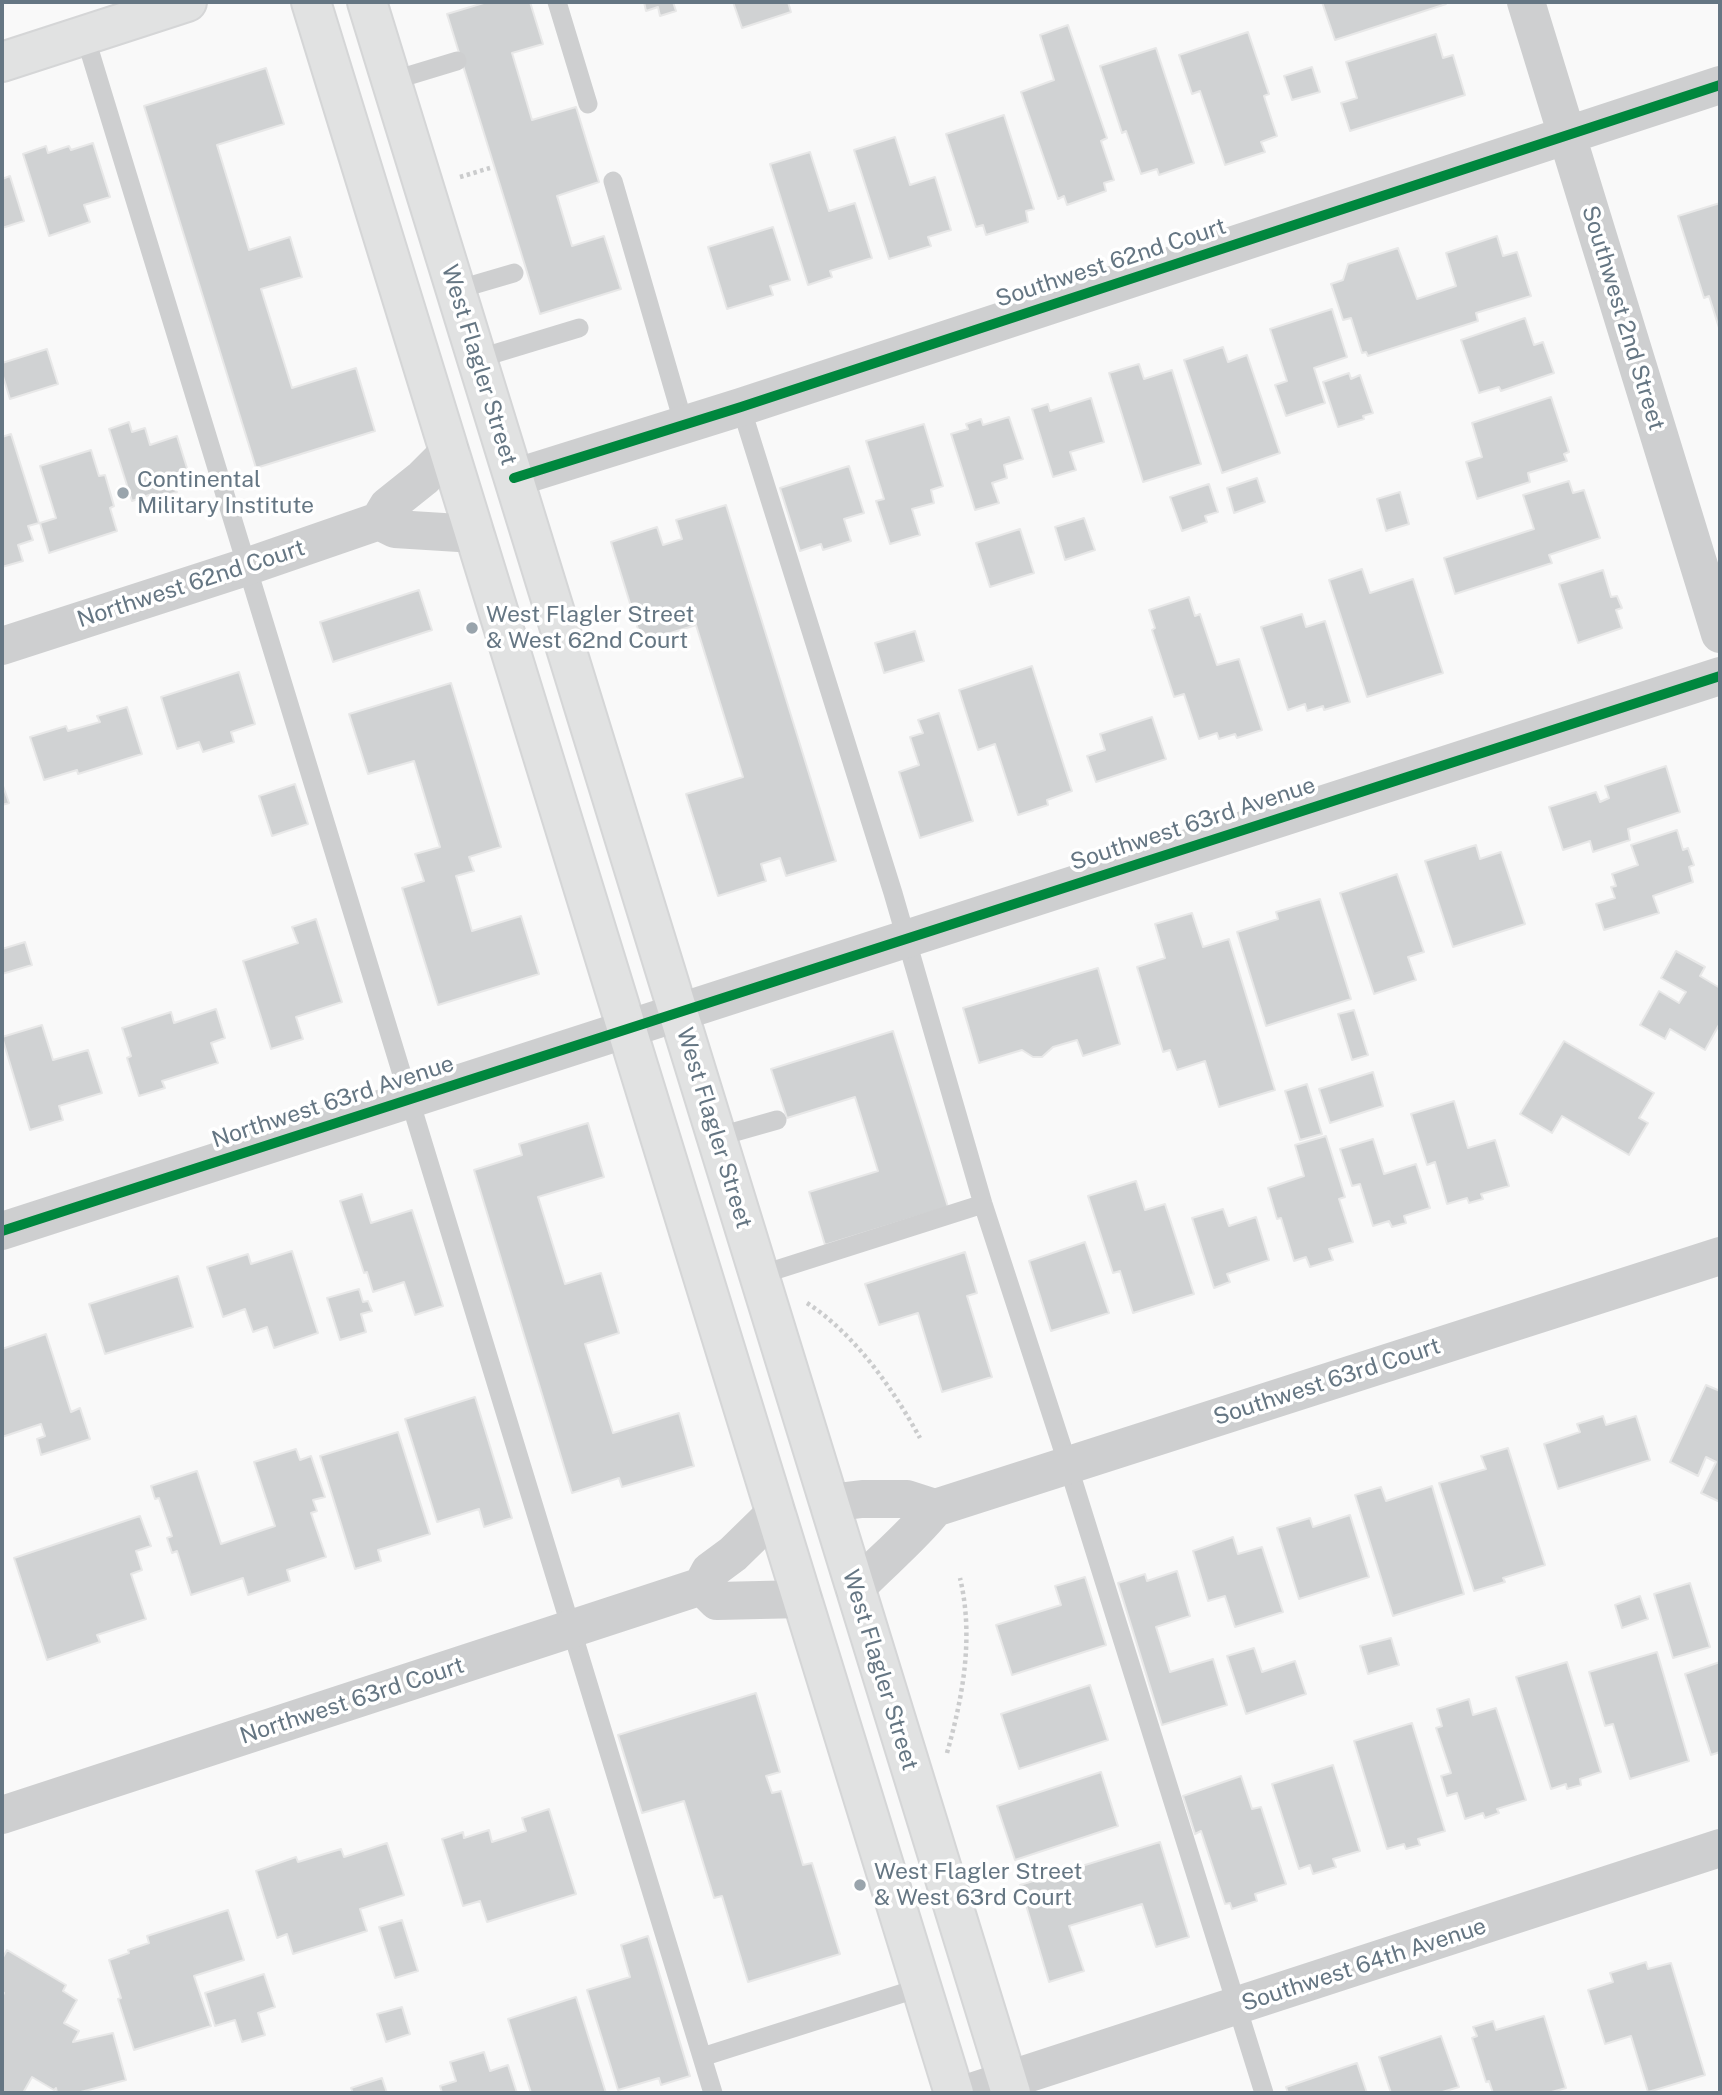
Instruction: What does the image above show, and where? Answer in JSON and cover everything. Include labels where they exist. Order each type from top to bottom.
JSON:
[{"type":"main road","points":[[2,62],[187,2]]},
{"type":"main road","points":[[311,2],[954,2093]]},
{"type":"main road","name":"West Flagler Street","points":[[367,2],[1009,2087]]},
{"type":"street","name":"Southwest 2nd Street","points":[[1526,2],[1720,634]]},
{"type":"street","name":"Southwest 62nd Court","points":[[514,478],[741,407],[1720,85]]},
{"type":"street","name":"Northwest 62nd Court","points":[[2,646],[379,521],[388,506],[423,478],[450,451]]},
{"type":"street","points":[[379,521],[395,529],[475,534]]},
{"type":"street","name":"Southwest 63rd Avenue","points":[[678,1013],[1720,676]]},
{"type":"street","name":"Northwest 63rd Avenue","points":[[2,1231],[678,1013]]},
{"type":"street","name":"Southwest 63rd Court","points":[[935,1508],[1720,1256]]},
{"type":"street","points":[[829,1503],[862,1499],[908,1499],[935,1508],[914,1534],[855,1589]]},
{"type":"street","name":"Northwest 63rd Court","points":[[2,1815],[702,1586],[710,1571],[733,1555],[776,1512]]},
{"type":"street","points":[[702,1586],[717,1601],[803,1599]]},
{"type":"street","name":"Southwest 64th Avenue","points":[[968,2093],[1009,2087],[1238,2006],[1720,1848]]},
{"type":"lane","points":[[557,2],[589,104]]},
{"type":"lane","points":[[85,36],[713,2093]]},
{"type":"lane","points":[[391,81],[457,61]]},
{"type":"lane","points":[[612,181],[684,425]]},
{"type":"lane","points":[[456,290],[514,273]]},
{"type":"lane","points":[[477,359],[579,328]]},
{"type":"lane","points":[[741,407],[907,939],[984,1204],[1069,1465],[1264,2093]]},
{"type":"lane","points":[[717,1137],[777,1120]]},
{"type":"lane","points":[[760,1275],[984,1204]]},
{"type":"lane","points":[[702,2057],[922,1987]]},
{"type":"path","points":[[449,180],[490,168]]},
{"type":"path","points":[[804,1301],[830,1321],[875,1369],[905,1410],[920,1438]]},
{"type":"path","points":[[943,1762],[955,1725],[965,1660],[968,1622],[960,1578]]},
{"type":"building","points":[[487,2],[530,2],[543,44],[512,53],[532,120],[576,107],[599,182],[557,196],[572,246],[604,236],[621,289],[540,314],[447,14]]},
{"type":"building","points":[[644,2],[673,2],[676,11],[660,16],[658,7],[646,11]]},
{"type":"building","points":[[733,2],[788,2],[791,12],[742,28]]},
{"type":"building","points":[[1322,2],[1446,2],[1446,4],[1335,40]]},
{"type":"building","points":[[1068,25],[1107,138],[1101,141],[1114,180],[1104,183],[1106,191],[1067,205],[1064,196],[1058,199],[1021,92],[1054,80],[1040,35]]},
{"type":"building","points":[[1248,32],[1269,94],[1264,96],[1277,136],[1261,142],[1265,152],[1225,165],[1200,91],[1192,94],[1179,55]]},
{"type":"building","points":[[1436,34],[1443,58],[1453,55],[1465,95],[1350,131],[1341,103],[1357,98],[1346,62]]},
{"type":"building","points":[[1156,48],[1194,163],[1159,175],[1157,169],[1141,174],[1126,131],[1122,133],[1100,66]]},
{"type":"building","points":[[1312,67],[1320,92],[1292,100],[1284,76]]},
{"type":"building","points":[[266,68],[284,124],[217,145],[249,250],[290,237],[302,277],[261,289],[292,388],[356,368],[375,431],[256,468],[144,106]]},
{"type":"building","points":[[1004,115],[1034,209],[1026,211],[1028,222],[986,235],[983,225],[976,227],[946,134]]},
{"type":"building","points":[[895,137],[910,185],[935,177],[951,230],[928,237],[931,246],[889,259],[854,150]]},
{"type":"building","points":[[93,143],[110,197],[84,205],[90,222],[49,236],[23,154],[46,146],[48,153],[69,146],[71,150]]},
{"type":"building","points":[[810,152],[829,211],[855,203],[872,258],[830,271],[832,277],[808,285],[770,164]]},
{"type":"building","points":[[10,176],[24,221],[2,228],[2,179]]},
{"type":"building","points":[[1720,203],[1720,331],[1709,296],[1704,298],[1678,216]]},
{"type":"building","points":[[773,227],[790,280],[770,286],[773,295],[727,309],[708,247]]},
{"type":"building","points":[[1497,236],[1503,256],[1517,252],[1531,296],[1476,313],[1478,321],[1368,356],[1366,352],[1362,353],[1351,318],[1343,320],[1331,284],[1343,280],[1348,264],[1398,248],[1417,299],[1456,286],[1446,253]]},
{"type":"building","points":[[1332,309],[1347,357],[1314,368],[1325,403],[1286,416],[1275,385],[1287,381],[1270,329]]},
{"type":"building","points":[[1525,318],[1534,345],[1543,342],[1554,373],[1501,391],[1499,387],[1479,393],[1461,340]]},
{"type":"building","points":[[1223,347],[1228,362],[1247,355],[1280,453],[1222,473],[1184,360]]},
{"type":"building","points":[[47,349],[58,384],[10,399],[2,373],[2,363]]},
{"type":"building","points":[[1139,364],[1144,379],[1172,370],[1201,464],[1143,482],[1109,373]]},
{"type":"building","points":[[1349,373],[1351,379],[1360,375],[1373,413],[1363,416],[1364,419],[1338,427],[1323,382]]},
{"type":"building","points":[[1551,397],[1569,452],[1564,454],[1567,461],[1528,473],[1530,482],[1477,499],[1466,462],[1482,457],[1472,423]]},
{"type":"building","points":[[1091,398],[1104,442],[1070,452],[1076,470],[1053,477],[1032,409],[1048,404],[1050,411]]},
{"type":"building","points":[[1009,417],[1023,459],[1004,465],[1007,478],[992,483],[999,503],[975,510],[951,434],[968,429],[966,424],[981,419],[983,425]]},
{"type":"building","points":[[129,422],[132,432],[145,428],[150,445],[177,436],[191,481],[174,487],[177,492],[154,499],[152,494],[132,501],[109,429]]},
{"type":"building","points":[[924,424],[943,486],[931,490],[934,503],[912,509],[920,535],[890,544],[876,501],[884,499],[866,441]]},
{"type":"building","points":[[11,434],[39,523],[28,526],[33,540],[18,545],[23,561],[2,567],[2,437]]},
{"type":"building","points":[[91,450],[99,476],[105,475],[114,506],[110,508],[117,531],[49,553],[40,523],[56,518],[40,466]]},
{"type":"building","points":[[849,466],[864,513],[844,519],[851,541],[823,550],[821,544],[800,551],[780,488]]},
{"type":"building","points":[[1257,478],[1265,502],[1234,513],[1227,488]]},
{"type":"building","points":[[1569,481],[1573,493],[1584,490],[1600,538],[1549,555],[1552,563],[1455,594],[1444,558],[1534,529],[1523,495]]},
{"type":"building","points":[[1209,484],[1218,512],[1205,516],[1207,522],[1182,531],[1170,497]]},
{"type":"building","points":[[1400,492],[1409,524],[1386,531],[1377,499]]},
{"type":"building","points":[[726,505],[836,861],[786,876],[780,858],[761,864],[766,881],[718,896],[686,794],[743,777],[696,625],[642,642],[611,542],[657,527],[663,545],[682,539],[676,520]]},
{"type":"building","points":[[1084,518],[1095,550],[1065,560],[1055,527]]},
{"type":"building","points":[[1020,529],[1034,573],[990,587],[976,543]]},
{"type":"building","points":[[1362,569],[1370,593],[1413,579],[1443,673],[1367,697],[1329,580]]},
{"type":"building","points":[[1603,570],[1611,597],[1617,596],[1622,608],[1616,610],[1622,628],[1578,643],[1559,584]]},
{"type":"building","points":[[419,590],[432,630],[333,662],[320,622]]},
{"type":"building","points":[[1189,597],[1195,616],[1200,614],[1217,665],[1239,659],[1262,730],[1237,738],[1235,734],[1219,739],[1217,733],[1199,739],[1184,694],[1174,697],[1152,630],[1155,628],[1149,610]]},
{"type":"building","points":[[1302,614],[1306,627],[1325,621],[1350,702],[1324,710],[1323,706],[1307,711],[1305,704],[1288,710],[1261,627]]},
{"type":"building","points":[[915,631],[924,661],[884,673],[875,643]]},
{"type":"building","points":[[1032,666],[1072,791],[1047,800],[1048,805],[1018,815],[995,744],[978,750],[959,690]]},
{"type":"building","points":[[239,672],[255,724],[231,732],[234,742],[203,752],[199,742],[177,749],[161,697]]},
{"type":"building","points":[[451,683],[501,847],[469,857],[474,871],[456,876],[472,931],[521,916],[539,974],[438,1005],[402,888],[424,881],[415,854],[440,847],[414,761],[368,774],[349,714]]},
{"type":"building","points":[[127,707],[142,754],[78,774],[77,770],[44,780],[30,737],[66,726],[68,731],[100,722],[97,716]]},
{"type":"building","points":[[939,713],[973,821],[920,838],[899,772],[919,765],[910,737],[923,733],[918,720]]},
{"type":"building","points":[[1152,717],[1166,759],[1096,782],[1087,756],[1105,750],[1100,734]]},
{"type":"building","points":[[1666,766],[1680,812],[1628,829],[1630,840],[1593,852],[1590,841],[1563,850],[1549,807],[1596,792],[1600,802],[1609,798],[1605,786]]},
{"type":"building","points":[[2,783],[9,803],[2,805]]},
{"type":"building","points":[[295,784],[308,824],[272,836],[259,796]]},
{"type":"building","points":[[1677,830],[1683,850],[1688,848],[1694,865],[1689,867],[1693,882],[1653,896],[1659,913],[1604,930],[1596,904],[1615,898],[1611,887],[1616,886],[1612,874],[1638,865],[1631,845]]},
{"type":"building","points":[[1476,845],[1480,859],[1501,852],[1525,924],[1453,947],[1425,861]]},
{"type":"building","points":[[1397,874],[1424,952],[1408,957],[1416,980],[1374,994],[1340,893]]},
{"type":"building","points":[[1320,899],[1351,999],[1266,1026],[1237,932],[1278,919],[1276,912]]},
{"type":"building","points":[[1192,913],[1203,947],[1229,939],[1275,1090],[1219,1107],[1205,1061],[1177,1070],[1170,1050],[1163,1052],[1137,967],[1165,958],[1155,924]]},
{"type":"building","points":[[316,919],[342,1002],[296,1017],[303,1039],[271,1049],[243,961],[298,943],[292,927]]},
{"type":"building","points":[[25,942],[32,965],[2,974],[2,949]]},
{"type":"building","points":[[1676,951],[1705,967],[1700,976],[1720,988],[1720,1023],[1705,1050],[1670,1029],[1665,1039],[1640,1025],[1659,991],[1679,1003],[1686,992],[1661,978]]},
{"type":"building","points":[[1098,968],[1120,1044],[1083,1056],[1077,1040],[1053,1047],[1042,1057],[1033,1057],[1022,1050],[979,1063],[963,1008]]},
{"type":"building","points":[[216,1009],[225,1038],[211,1043],[218,1063],[162,1081],[165,1088],[139,1096],[127,1058],[131,1056],[122,1028],[171,1012],[174,1023]]},
{"type":"building","points":[[1354,1010],[1368,1055],[1352,1060],[1338,1014]]},
{"type":"building","points":[[42,1025],[53,1060],[88,1050],[102,1093],[59,1106],[63,1120],[30,1130],[2,1037]]},
{"type":"building","points":[[893,1031],[948,1207],[825,1245],[809,1192],[878,1171],[855,1097],[787,1118],[771,1069]]},
{"type":"building","points":[[1564,1041],[1654,1093],[1639,1118],[1648,1123],[1629,1155],[1562,1116],[1552,1133],[1520,1114]]},
{"type":"building","points":[[1373,1072],[1383,1106],[1330,1123],[1319,1089]]},
{"type":"building","points":[[1307,1084],[1322,1134],[1300,1140],[1285,1091]]},
{"type":"building","points":[[1454,1101],[1468,1148],[1495,1140],[1509,1186],[1481,1194],[1483,1199],[1469,1203],[1467,1198],[1447,1204],[1435,1162],[1427,1165],[1411,1114]]},
{"type":"building","points":[[588,1123],[604,1177],[538,1197],[565,1284],[601,1273],[619,1333],[585,1344],[613,1433],[679,1413],[694,1466],[622,1487],[619,1478],[572,1493],[474,1170],[522,1155],[519,1144]]},
{"type":"building","points":[[1326,1136],[1345,1197],[1339,1199],[1353,1242],[1329,1249],[1333,1260],[1310,1267],[1306,1257],[1294,1261],[1281,1218],[1277,1219],[1268,1188],[1304,1176],[1295,1145]]},
{"type":"building","points":[[1373,1139],[1384,1174],[1416,1164],[1430,1208],[1404,1216],[1406,1223],[1392,1227],[1389,1221],[1373,1226],[1360,1184],[1352,1186],[1340,1149]]},
{"type":"building","points":[[1136,1181],[1145,1210],[1165,1204],[1194,1294],[1133,1313],[1120,1271],[1113,1273],[1088,1196]]},
{"type":"building","points":[[362,1194],[371,1223],[412,1210],[443,1306],[415,1315],[404,1282],[373,1292],[340,1201]]},
{"type":"building","points":[[1223,1209],[1229,1226],[1256,1217],[1269,1260],[1227,1274],[1230,1282],[1214,1288],[1192,1218]]},
{"type":"building","points":[[1085,1242],[1109,1313],[1051,1331],[1029,1261]]},
{"type":"building","points":[[292,1251],[318,1333],[274,1348],[267,1327],[253,1332],[245,1309],[223,1317],[207,1267],[248,1254],[251,1264]]},
{"type":"building","points":[[965,1252],[977,1293],[967,1296],[992,1377],[942,1392],[918,1313],[879,1325],[865,1284]]},
{"type":"building","points":[[178,1276],[193,1327],[105,1354],[89,1304]]},
{"type":"building","points":[[359,1289],[363,1302],[368,1301],[372,1311],[361,1314],[366,1332],[340,1340],[327,1298]]},
{"type":"building","points":[[46,1334],[71,1412],[80,1408],[90,1439],[41,1455],[37,1439],[45,1436],[41,1424],[2,1437],[2,1349]]},
{"type":"building","points":[[1706,1385],[1720,1391],[1720,1502],[1701,1493],[1716,1462],[1706,1457],[1698,1476],[1670,1462]]},
{"type":"building","points":[[475,1397],[512,1518],[484,1527],[479,1509],[437,1522],[405,1419]]},
{"type":"building","points":[[1603,1416],[1606,1425],[1636,1416],[1650,1460],[1558,1489],[1544,1444],[1580,1432],[1577,1424]]},
{"type":"building","points":[[398,1432],[430,1534],[378,1550],[381,1561],[355,1569],[320,1456]]},
{"type":"building","points":[[1508,1448],[1545,1565],[1503,1578],[1505,1582],[1474,1591],[1439,1483],[1486,1469],[1481,1456]]},
{"type":"building","points":[[296,1449],[300,1460],[311,1456],[325,1497],[313,1500],[317,1511],[311,1513],[326,1557],[287,1570],[290,1581],[248,1595],[243,1578],[191,1595],[177,1551],[172,1553],[167,1538],[172,1536],[159,1498],[155,1499],[151,1486],[197,1471],[221,1544],[275,1526],[254,1462]]},
{"type":"building","points":[[1432,1486],[1464,1594],[1393,1616],[1355,1495],[1381,1487],[1386,1501]]},
{"type":"building","points":[[1350,1515],[1369,1577],[1299,1599],[1277,1528],[1310,1518],[1313,1527]]},
{"type":"building","points":[[140,1516],[151,1546],[136,1551],[142,1570],[131,1574],[146,1619],[97,1635],[100,1642],[47,1660],[14,1558]]},
{"type":"building","points":[[1233,1537],[1238,1554],[1262,1547],[1283,1612],[1235,1627],[1225,1596],[1208,1601],[1193,1551]]},
{"type":"building","points":[[1177,1571],[1190,1616],[1156,1627],[1170,1672],[1213,1659],[1227,1705],[1162,1725],[1118,1583],[1145,1574],[1147,1581]]},
{"type":"building","points":[[1085,1577],[1106,1645],[1012,1675],[996,1625],[1061,1605],[1055,1586]]},
{"type":"building","points":[[1690,1583],[1710,1647],[1673,1658],[1654,1594]]},
{"type":"building","points":[[1640,1596],[1648,1619],[1622,1628],[1615,1605]]},
{"type":"building","points":[[1391,1638],[1399,1665],[1368,1674],[1360,1646]]},
{"type":"building","points":[[1254,1648],[1262,1672],[1295,1661],[1306,1694],[1246,1714],[1227,1656]]},
{"type":"building","points":[[1657,1652],[1689,1761],[1630,1779],[1613,1724],[1605,1726],[1589,1672]]},
{"type":"building","points":[[1567,1662],[1601,1772],[1580,1779],[1581,1785],[1567,1789],[1566,1784],[1551,1789],[1516,1677]]},
{"type":"building","points":[[1720,1662],[1720,1752],[1711,1755],[1685,1674]]},
{"type":"building","points":[[1090,1685],[1108,1740],[1019,1769],[1001,1714]]},
{"type":"building","points":[[756,1693],[780,1772],[766,1776],[772,1793],[781,1791],[803,1865],[812,1863],[840,1954],[748,1982],[722,1896],[714,1898],[684,1801],[642,1813],[618,1735]]},
{"type":"building","points":[[1469,1699],[1473,1715],[1496,1708],[1526,1800],[1497,1809],[1499,1813],[1485,1818],[1483,1813],[1465,1819],[1457,1793],[1447,1796],[1441,1776],[1451,1773],[1436,1728],[1442,1726],[1437,1709]]},
{"type":"building","points":[[1412,1723],[1445,1831],[1418,1839],[1420,1845],[1406,1849],[1404,1844],[1387,1849],[1354,1741]]},
{"type":"building","points":[[1333,1765],[1360,1851],[1333,1859],[1336,1867],[1313,1874],[1310,1865],[1299,1869],[1272,1784]]},
{"type":"building","points":[[1101,1772],[1118,1826],[1015,1860],[997,1806]]},
{"type":"building","points":[[1241,1776],[1252,1809],[1261,1807],[1286,1884],[1255,1894],[1257,1901],[1232,1909],[1230,1903],[1225,1904],[1201,1831],[1195,1834],[1183,1796]]},
{"type":"building","points":[[549,1809],[576,1894],[487,1922],[480,1901],[463,1906],[442,1839],[463,1832],[464,1838],[489,1830],[492,1842],[526,1831],[522,1818]]},
{"type":"building","points":[[1160,1842],[1189,1937],[1156,1947],[1142,1904],[1069,1926],[1084,1971],[1049,1982],[1020,1885]]},
{"type":"building","points":[[387,1843],[404,1895],[360,1909],[367,1931],[293,1954],[287,1934],[277,1938],[256,1871],[296,1857],[298,1862],[341,1849],[344,1857]]},
{"type":"building","points":[[228,1910],[244,1960],[194,1976],[211,2026],[134,2050],[109,1960],[149,1943],[147,1936]]},
{"type":"building","points":[[402,1920],[418,1971],[395,1978],[379,1927]]},
{"type":"building","points":[[648,1936],[690,2076],[661,2085],[659,2078],[618,2090],[587,1990],[630,1977],[621,1945]]},
{"type":"building","points":[[7,1950],[66,1985],[63,1991],[77,2000],[64,2023],[79,2031],[73,2042],[113,2033],[126,2080],[77,2093],[57,2093],[56,2088],[54,2090],[32,2077],[23,2093],[2,2093],[2,1959]]},
{"type":"building","points":[[1646,1962],[1648,1969],[1671,1963],[1705,2075],[1648,2092],[1631,2036],[1605,2044],[1588,1990],[1613,1982],[1610,1973]]},
{"type":"building","points":[[264,1974],[275,2007],[258,2013],[265,2035],[242,2042],[235,2020],[215,2026],[205,1993]]},
{"type":"building","points":[[576,1997],[606,2093],[531,2093],[508,2019]]},
{"type":"building","points":[[402,2007],[410,2034],[386,2042],[377,2014]]},
{"type":"building","points":[[1544,2016],[1566,2088],[1548,2093],[1493,2093],[1489,2081],[1486,2082],[1472,2038],[1477,2036],[1473,2027],[1493,2021],[1496,2030]]},
{"type":"building","points":[[1441,2036],[1459,2087],[1439,2093],[1391,2093],[1379,2057]]},
{"type":"building","points":[[484,2052],[490,2071],[508,2065],[517,2093],[442,2093],[440,2086],[456,2081],[450,2062]]},
{"type":"building","points":[[1357,2063],[1367,2093],[1288,2093],[1286,2087]]},
{"type":"building","points":[[382,2078],[387,2093],[353,2093],[351,2088]]},
{"type":"cycle path","points":[[514,478],[741,407],[1720,85]]},
{"type":"cycle path","points":[[2,1231],[1720,676]]},
{"type":"place","name":"Continental Military Institute","points":[[123,493]]},
{"type":"place","name":"West Flagler Street & West 62nd Court","points":[[472,628]]},
{"type":"place","name":"West Flagler Street & West 63rd Court","points":[[860,1885]]}]
